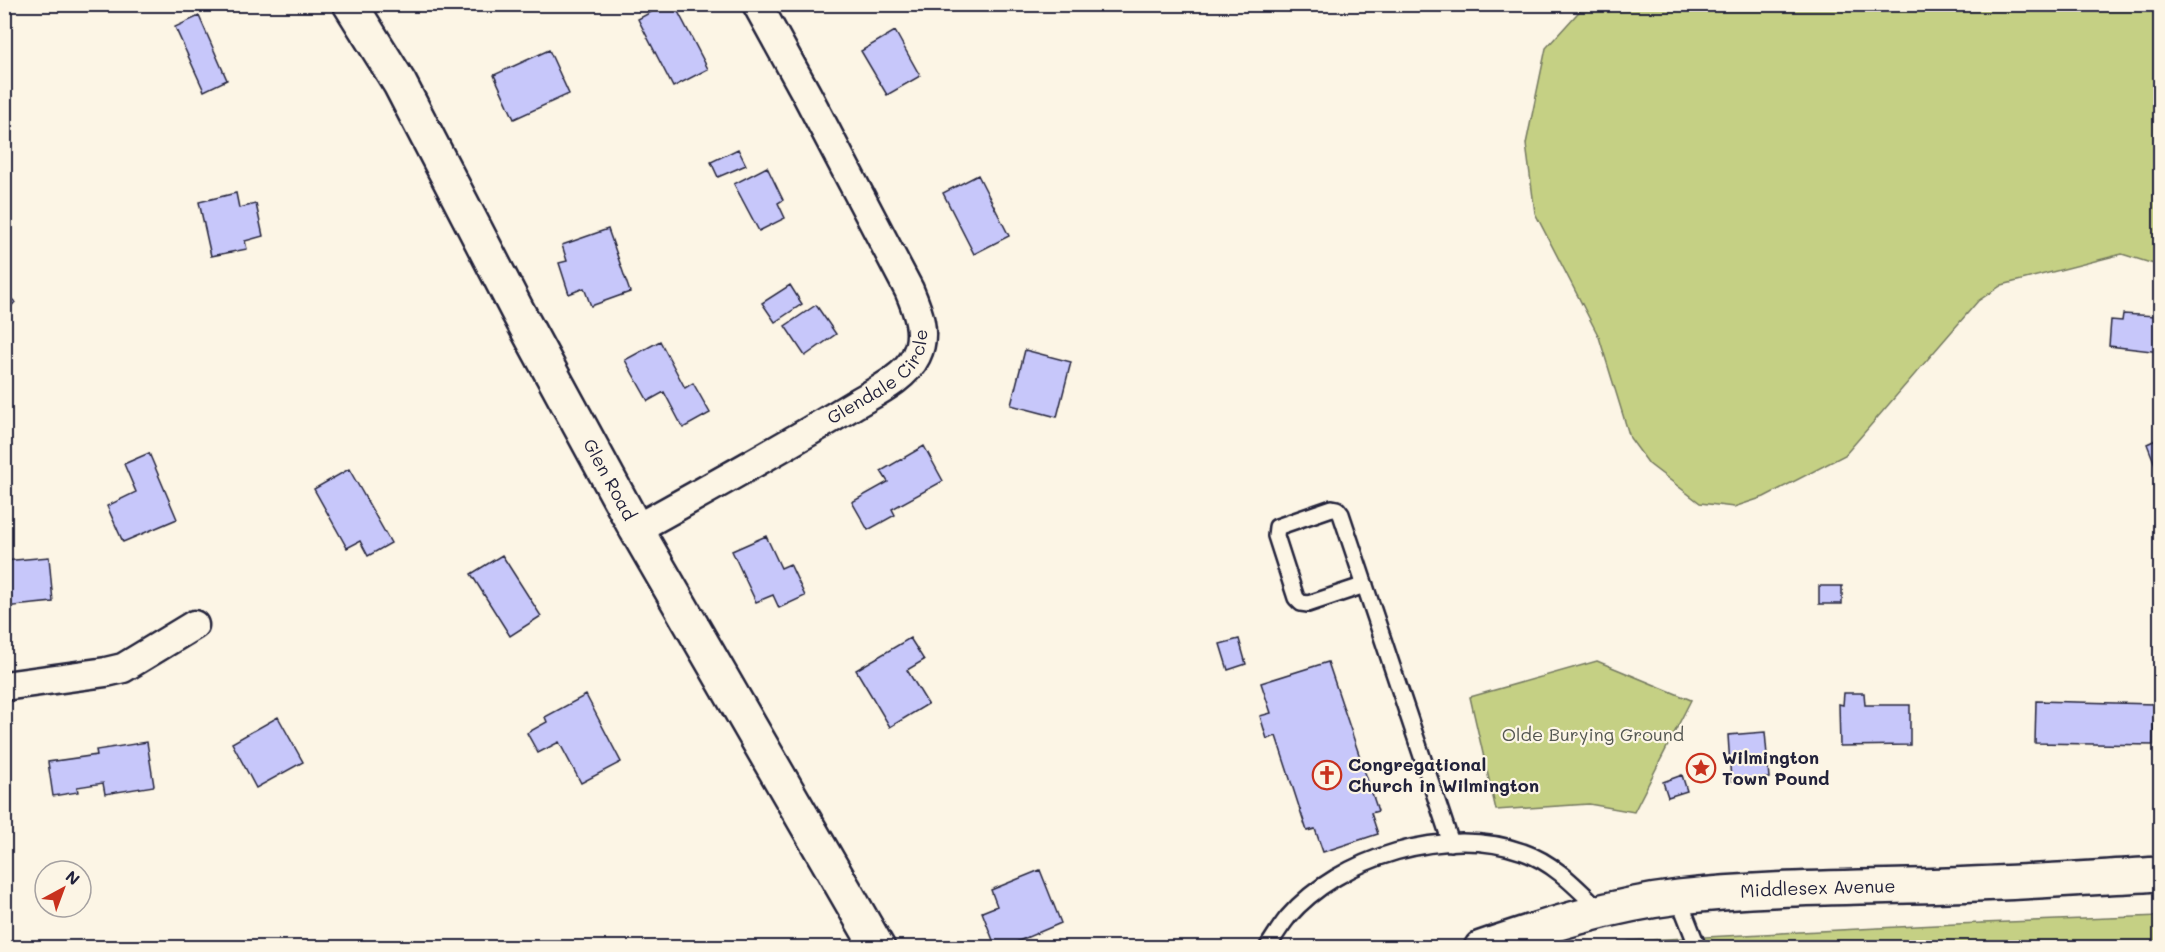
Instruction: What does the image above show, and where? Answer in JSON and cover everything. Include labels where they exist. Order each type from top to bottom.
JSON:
[{"type":"street","name":"Glen Road","points":[[350,4],[400,84],[518,312],[636,529],[878,948]]},
{"type":"street","name":"Glendale Circle","points":[[636,529],[804,435],[891,382],[913,362],[921,344],[919,318],[909,290],[757,4]]},
{"type":"street","points":[[4,686],[123,668],[194,625]]},
{"type":"street","name":"Middlesex Avenue","points":[[1481,948],[1569,920],[1678,897],[1774,889],[1947,885],[2160,874]]},
{"type":"lane","points":[[1365,585],[1308,604],[1301,603],[1296,598],[1276,536],[1277,527],[1329,508],[1337,508],[1341,514],[1365,585],[1451,843]]},
{"type":"lane","points":[[1267,948],[1297,908],[1336,878],[1357,866],[1415,847],[1451,843],[1488,844],[1522,851],[1565,876],[1602,912]]},
{"type":"lane","points":[[1678,897],[1698,948]]},
{"type":"green space","points":[[1586,4],[2160,5],[2160,266],[2122,254],[2002,285],[1978,301],[1845,455],[1764,497],[1734,507],[1700,503],[1649,464],[1630,438],[1599,337],[1535,213],[1526,144],[1546,48]]},
{"type":"green space","name":"Olde Burying Ground","points":[[1597,661],[1691,700],[1634,812],[1589,804],[1496,810],[1470,697]]},
{"type":"green space","points":[[2160,916],[2160,947],[1609,948],[1629,941]]},
{"type":"building","points":[[666,4],[674,4],[708,69],[673,87],[638,19]]},
{"type":"building","points":[[199,16],[227,80],[204,91],[175,27]]},
{"type":"building","points":[[895,31],[920,76],[887,95],[861,51]]},
{"type":"building","points":[[549,50],[569,94],[514,119],[494,75]]},
{"type":"building","points":[[738,149],[746,165],[718,177],[711,162]]},
{"type":"building","points":[[767,167],[783,200],[778,203],[785,218],[759,231],[734,184]]},
{"type":"building","points":[[978,175],[1009,236],[974,254],[943,193]]},
{"type":"building","points":[[236,193],[239,208],[256,204],[263,236],[245,241],[247,249],[211,256],[199,202]]},
{"type":"building","points":[[608,229],[630,292],[591,306],[584,288],[569,294],[559,263],[567,261],[562,245]]},
{"type":"building","points":[[790,285],[802,304],[775,322],[762,303]]},
{"type":"building","points":[[4,292],[15,302],[4,314]]},
{"type":"building","points":[[816,305],[836,334],[805,356],[785,326]]},
{"type":"building","points":[[2157,309],[2160,310],[2160,352],[2109,346],[2111,320],[2122,321],[2123,314],[2156,316]]},
{"type":"building","points":[[660,341],[685,388],[693,383],[710,413],[683,428],[664,392],[648,401],[625,360]]},
{"type":"building","points":[[1025,350],[1071,362],[1057,417],[1011,405]]},
{"type":"building","points":[[2160,438],[2160,477],[2147,444]]},
{"type":"building","points":[[924,446],[943,481],[892,509],[895,515],[868,530],[852,502],[888,482],[881,471]]},
{"type":"building","points":[[149,453],[177,519],[123,542],[107,506],[136,492],[124,464]]},
{"type":"building","points":[[349,469],[391,543],[368,556],[360,541],[347,548],[314,489]]},
{"type":"building","points":[[766,536],[781,568],[790,564],[805,596],[779,608],[773,595],[756,602],[732,551]]},
{"type":"building","points":[[502,555],[541,616],[510,636],[471,574]]},
{"type":"building","points":[[49,557],[53,602],[4,607],[4,561]]},
{"type":"building","points":[[1819,586],[1842,586],[1842,604],[1819,604]]},
{"type":"building","points":[[910,638],[924,660],[907,670],[928,704],[890,727],[856,670]]},
{"type":"building","points":[[1239,639],[1246,664],[1228,670],[1220,644]]},
{"type":"building","name":"Congregational Church in Wilmington","points":[[1328,662],[1378,811],[1371,813],[1378,834],[1323,852],[1315,829],[1307,831],[1276,736],[1267,739],[1260,716],[1271,713],[1261,683]]},
{"type":"building","points":[[1844,693],[1864,693],[1865,705],[1910,705],[1910,745],[1840,746],[1839,704],[1843,705]]},
{"type":"building","points":[[586,695],[621,762],[581,783],[559,742],[538,753],[527,733],[547,722],[545,717]]},
{"type":"building","points":[[2036,701],[2154,704],[2153,745],[2035,743]]},
{"type":"building","points":[[278,717],[303,762],[256,788],[232,743]]},
{"type":"building","points":[[1765,732],[1769,778],[1731,781],[1728,735]]},
{"type":"building","points":[[147,742],[154,786],[105,794],[103,783],[77,787],[78,792],[53,796],[48,762],[97,755],[96,750]]},
{"type":"building","points":[[1682,775],[1687,791],[1668,797],[1663,782]]},
{"type":"building","points":[[1040,870],[1061,923],[1002,948],[996,948],[982,912],[997,906],[991,890]]},
{"type":"place","name":"Wilmington Town Pound","points":[[1701,768]]},
{"type":"place","name":"Congregational Church in Wilmington","points":[[1327,775]]}]
